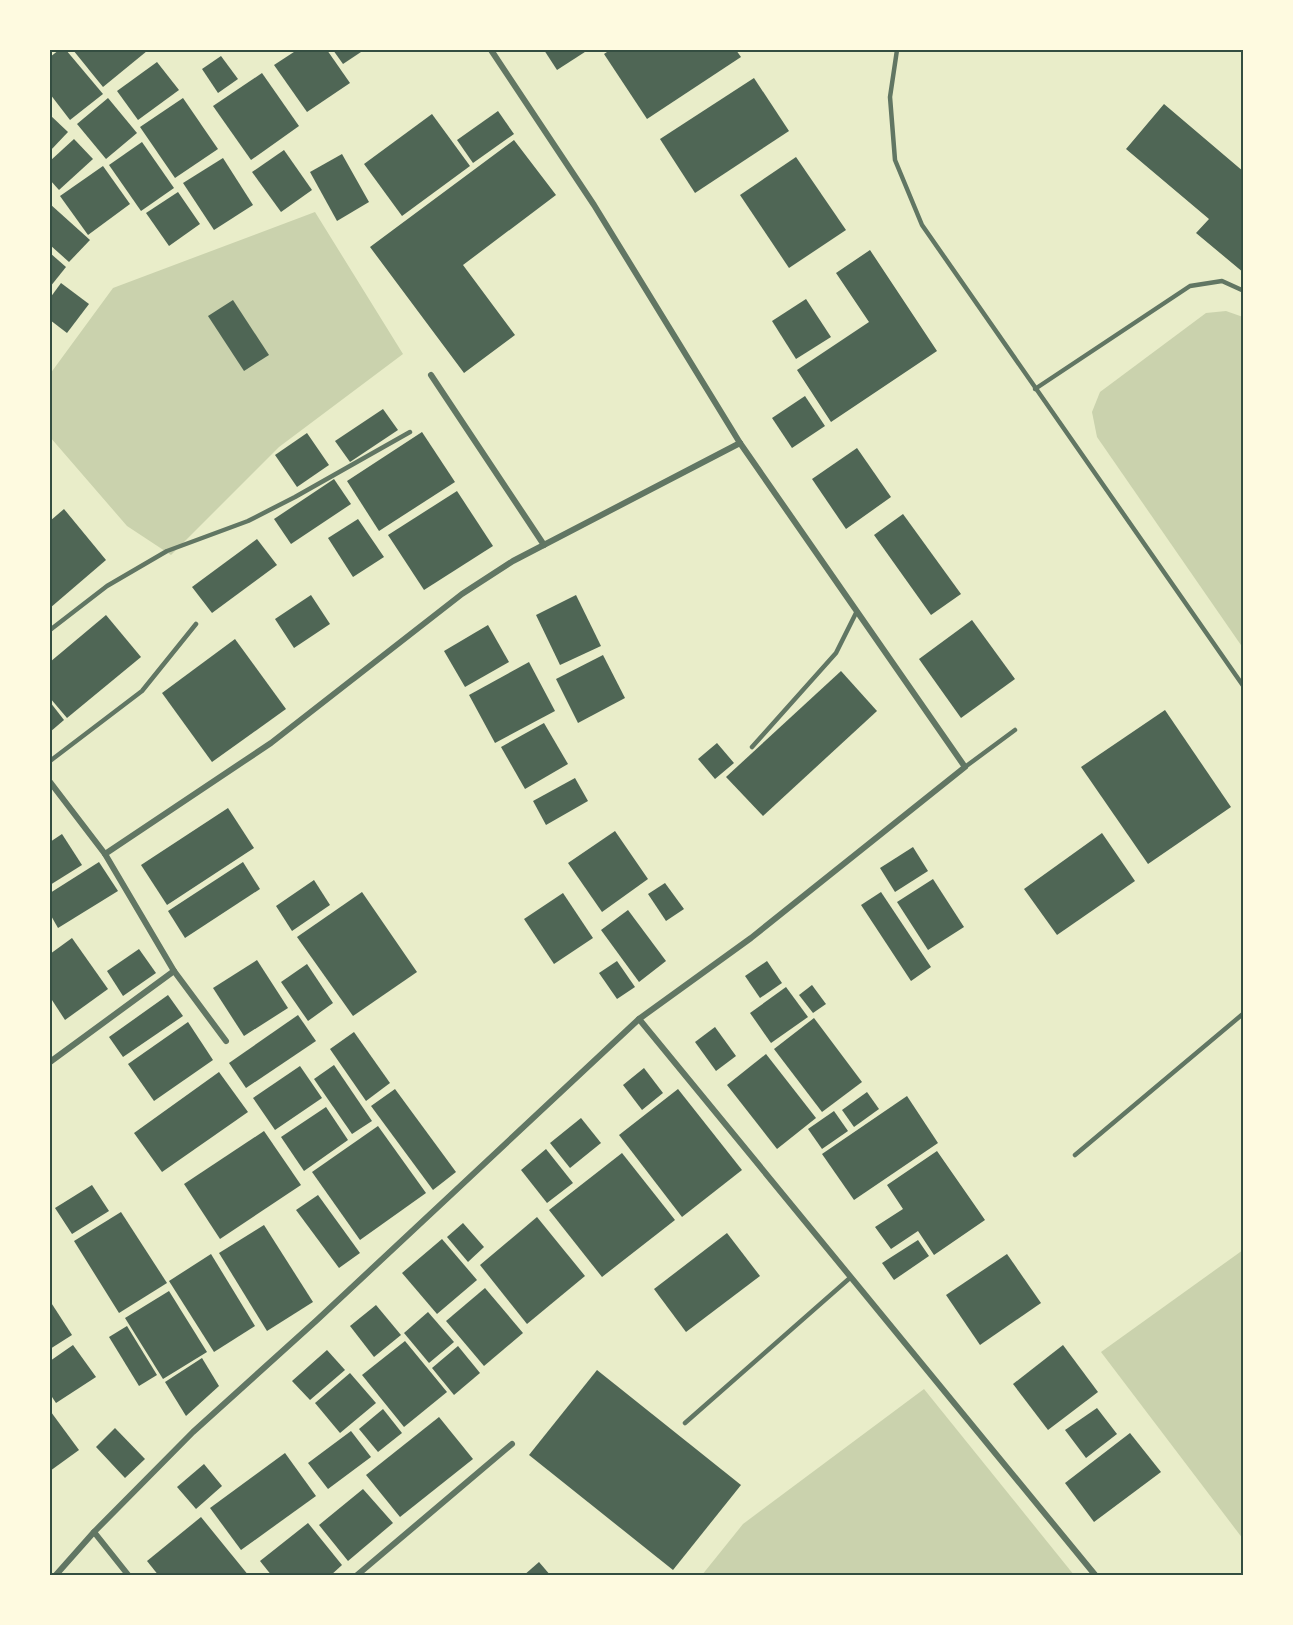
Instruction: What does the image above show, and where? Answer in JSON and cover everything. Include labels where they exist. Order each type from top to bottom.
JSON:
[{"type":"street","points":[[55,1575],[193,1432],[317,1320],[639,1019],[751,938],[964,767],[740,443],[594,205],[491,50]]},
{"type":"street","points":[[431,375],[544,545]]},
{"type":"street","points":[[105,854],[271,743],[462,594],[513,561],[740,443]]},
{"type":"street","points":[[50,782],[105,854],[174,971],[226,1041]]},
{"type":"street","points":[[50,1062],[174,971]]},
{"type":"street","points":[[639,1019],[1096,1575]]},
{"type":"street","points":[[356,1575],[512,1444]]},
{"type":"street","points":[[94,1532],[129,1575]]},
{"type":"lane","points":[[897,50],[890,97],[895,160],[922,225],[1244,687]]},
{"type":"lane","points":[[1035,389],[1190,286],[1222,281],[1244,291]]},
{"type":"lane","points":[[50,630],[106,585],[167,551],[248,521],[410,432]]},
{"type":"lane","points":[[752,747],[836,653],[857,611]]},
{"type":"lane","points":[[50,760],[142,691],[196,624]]},
{"type":"lane","points":[[964,767],[1015,730]]},
{"type":"lane","points":[[1075,1155],[1244,1013]]},
{"type":"lane","points":[[685,1423],[851,1277]]},
{"type":"green space","points":[[315,212],[403,354],[279,447],[171,555],[127,526],[50,437],[50,374],[113,288]]},
{"type":"green space","points":[[1226,311],[1243,317],[1243,648],[1097,437],[1092,412],[1100,392],[1206,313]]},
{"type":"green space","points":[[1243,1250],[1243,1539],[1101,1352]]},
{"type":"green space","points":[[924,1389],[1074,1575],[702,1575],[743,1524]]},
{"type":"building","points":[[59,50],[66,50],[103,94],[70,120],[50,94],[50,57]]},
{"type":"building","points":[[73,50],[146,50],[147,51],[103,87]]},
{"type":"building","points":[[297,50],[327,50],[350,83],[307,112],[274,65]]},
{"type":"building","points":[[333,50],[364,50],[343,64]]},
{"type":"building","points":[[544,50],[588,50],[557,70]]},
{"type":"building","points":[[610,50],[736,50],[741,57],[647,119],[604,54]]},
{"type":"building","points":[[221,56],[238,79],[218,93],[202,69]]},
{"type":"building","points":[[157,62],[179,90],[138,120],[117,91]]},
{"type":"building","points":[[262,73],[299,126],[251,160],[213,106]]},
{"type":"building","points":[[754,78],[789,131],[695,193],[660,139]]},
{"type":"building","points":[[108,98],[137,133],[106,159],[77,124]]},
{"type":"building","points":[[183,98],[218,149],[175,178],[140,127]]},
{"type":"building","points":[[1164,104],[1244,172],[1244,273],[1196,233],[1209,219],[1126,149]]},
{"type":"building","points":[[498,111],[514,134],[473,163],[457,140]]},
{"type":"building","points":[[432,114],[470,166],[402,216],[364,164]]},
{"type":"building","points":[[50,115],[68,132],[50,151]]},
{"type":"building","points":[[74,139],[93,159],[59,190],[50,180],[50,161]]},
{"type":"building","points":[[514,140],[556,195],[463,265],[515,335],[464,373],[370,247]]},
{"type":"building","points":[[142,142],[174,188],[141,211],[109,165]]},
{"type":"building","points":[[284,150],[312,190],[281,212],[252,172]]},
{"type":"building","points":[[342,154],[369,202],[337,221],[310,172]]},
{"type":"building","points":[[796,157],[846,230],[789,268],[740,195]]},
{"type":"building","points":[[223,158],[253,205],[214,230],[183,183]]},
{"type":"building","points":[[103,166],[130,204],[88,235],[60,196]]},
{"type":"building","points":[[178,192],[200,224],[169,246],[146,213]]},
{"type":"building","points":[[50,204],[90,240],[69,262],[50,245]]},
{"type":"building","points":[[870,250],[937,351],[831,422],[797,370],[869,322],[836,273]]},
{"type":"building","points":[[50,253],[66,267],[50,287]]},
{"type":"building","points":[[61,283],[89,304],[67,333],[50,320],[50,298]]},
{"type":"building","points":[[806,299],[831,337],[796,359],[772,321]]},
{"type":"building","points":[[233,300],[269,355],[244,371],[208,316]]},
{"type":"building","points":[[805,396],[825,426],[792,448],[772,418]]},
{"type":"building","points":[[383,409],[398,430],[350,462],[335,441]]},
{"type":"building","points":[[422,432],[455,482],[379,531],[347,481]]},
{"type":"building","points":[[307,433],[329,465],[297,487],[275,455]]},
{"type":"building","points":[[857,448],[891,497],[846,529],[812,479]]},
{"type":"building","points":[[334,479],[351,504],[291,544],[274,519]]},
{"type":"building","points":[[457,491],[493,546],[424,590],[388,535]]},
{"type":"building","points":[[64,509],[106,560],[50,608],[50,521]]},
{"type":"building","points":[[903,514],[961,594],[931,615],[874,535]]},
{"type":"building","points":[[358,519],[384,557],[353,577],[328,538]]},
{"type":"building","points":[[257,539],[277,565],[212,613],[192,587]]},
{"type":"building","points":[[311,595],[330,624],[294,648],[275,619]]},
{"type":"building","points":[[576,595],[601,646],[560,665],[536,615]]},
{"type":"building","points":[[106,615],[141,657],[67,718],[50,698],[50,662]]},
{"type":"building","points":[[972,620],[1015,679],[961,718],[919,659]]},
{"type":"building","points":[[488,625],[509,662],[465,687],[444,651]]},
{"type":"building","points":[[235,639],[286,709],[212,762],[162,693]]},
{"type":"building","points":[[603,655],[625,698],[578,723],[556,679]]},
{"type":"building","points":[[529,662],[555,711],[495,743],[469,695]]},
{"type":"building","points":[[841,671],[877,711],[763,816],[726,777]]},
{"type":"building","points":[[50,702],[64,720],[50,732]]},
{"type":"building","points":[[1165,710],[1231,807],[1148,864],[1081,767]]},
{"type":"building","points":[[544,723],[568,764],[525,789],[501,747]]},
{"type":"building","points":[[717,743],[734,763],[715,779],[698,759]]},
{"type":"building","points":[[575,778],[588,801],[546,825],[533,801]]},
{"type":"building","points":[[228,808],[254,848],[167,905],[141,865]]},
{"type":"building","points":[[615,831],[648,879],[602,912],[568,863]]},
{"type":"building","points":[[1102,833],[1135,881],[1057,935],[1024,889]]},
{"type":"building","points":[[62,834],[82,865],[50,885],[50,842]]},
{"type":"building","points":[[913,847],[928,871],[895,892],[880,868]]},
{"type":"building","points":[[99,862],[118,891],[58,928],[50,914],[50,893]]},
{"type":"building","points":[[243,862],[260,889],[185,938],[168,911]]},
{"type":"building","points":[[933,879],[964,927],[928,950],[897,902]]},
{"type":"building","points":[[314,880],[330,905],[292,931],[276,906]]},
{"type":"building","points":[[665,883],[684,909],[666,921],[648,894]]},
{"type":"building","points":[[362,892],[417,972],[353,1016],[297,937]]},
{"type":"building","points":[[881,892],[931,967],[911,981],[861,905]]},
{"type":"building","points":[[563,893],[593,938],[554,964],[524,919]]},
{"type":"building","points":[[628,910],[666,961],[639,982],[601,930]]},
{"type":"building","points":[[72,938],[108,989],[65,1020],[50,997],[50,954]]},
{"type":"building","points":[[139,949],[156,973],[123,996],[107,971]]},
{"type":"building","points":[[257,960],[288,1008],[244,1036],[213,988]]},
{"type":"building","points":[[617,961],[635,987],[617,999],[599,973]]},
{"type":"building","points":[[767,961],[782,983],[760,998],[745,976]]},
{"type":"building","points":[[307,964],[333,1003],[308,1021],[281,982]]},
{"type":"building","points":[[812,985],[826,1004],[813,1013],[799,995]]},
{"type":"building","points":[[786,987],[808,1017],[771,1043],[750,1013]]},
{"type":"building","points":[[168,995],[183,1016],[123,1057],[109,1037]]},
{"type":"building","points":[[298,1015],[316,1041],[246,1088],[229,1063]]},
{"type":"building","points":[[814,1018],[862,1082],[822,1112],[774,1049]]},
{"type":"building","points":[[188,1022],[213,1060],[154,1101],[128,1064]]},
{"type":"building","points":[[715,1027],[736,1056],[716,1071],[695,1042]]},
{"type":"building","points":[[354,1032],[390,1083],[366,1101],[330,1049]]},
{"type":"building","points":[[766,1054],[816,1118],[777,1149],[727,1085]]},
{"type":"building","points":[[334,1065],[372,1121],[352,1134],[314,1079]]},
{"type":"building","points":[[300,1066],[322,1098],[275,1130],[253,1098]]},
{"type":"building","points":[[644,1068],[663,1093],[642,1110],[623,1085]]},
{"type":"building","points":[[219,1072],[248,1112],[162,1172],[134,1133]]},
{"type":"building","points":[[395,1089],[456,1172],[433,1190],[371,1106]]},
{"type":"building","points":[[678,1089],[742,1170],[682,1217],[619,1135]]},
{"type":"building","points":[[867,1092],[879,1109],[854,1127],[842,1110]]},
{"type":"building","points":[[907,1096],[938,1143],[854,1200],[822,1154]]},
{"type":"building","points":[[326,1107],[348,1140],[304,1171],[281,1137]]},
{"type":"building","points":[[834,1111],[848,1131],[822,1149],[808,1129]]},
{"type":"building","points":[[581,1118],[601,1143],[570,1168],[550,1143]]},
{"type":"building","points":[[378,1126],[426,1193],[360,1240],[312,1172]]},
{"type":"building","points":[[264,1131],[301,1185],[220,1239],[184,1184]]},
{"type":"building","points":[[546,1149],[573,1183],[547,1203],[521,1170]]},
{"type":"building","points":[[937,1151],[985,1220],[934,1255],[918,1231],[891,1249],[875,1227],[903,1209],[887,1185]]},
{"type":"building","points":[[622,1153],[675,1220],[602,1277],[549,1210]]},
{"type":"building","points":[[92,1185],[109,1211],[72,1234],[55,1208]]},
{"type":"building","points":[[318,1195],[360,1253],[339,1268],[296,1210]]},
{"type":"building","points":[[121,1212],[167,1283],[119,1313],[74,1241]]},
{"type":"building","points":[[537,1217],[585,1276],[527,1324],[480,1265]]},
{"type":"building","points":[[463,1223],[484,1247],[468,1262],[447,1237]]},
{"type":"building","points":[[264,1225],[313,1302],[267,1331],[219,1253]]},
{"type":"building","points":[[727,1233],[760,1276],[686,1332],[654,1289]]},
{"type":"building","points":[[442,1239],[477,1280],[437,1314],[402,1273]]},
{"type":"building","points":[[918,1240],[929,1256],[894,1280],[882,1263]]},
{"type":"building","points":[[211,1254],[255,1326],[214,1352],[169,1281]]},
{"type":"building","points":[[1007,1254],[1041,1303],[980,1345],[946,1295]]},
{"type":"building","points":[[485,1288],[523,1333],[484,1366],[446,1321]]},
{"type":"building","points":[[169,1291],[207,1352],[163,1379],[125,1318]]},
{"type":"building","points":[[50,1301],[72,1335],[50,1349]]},
{"type":"building","points":[[376,1305],[401,1335],[374,1357],[350,1326]]},
{"type":"building","points":[[428,1312],[454,1342],[429,1363],[404,1333]]},
{"type":"building","points":[[127,1326],[157,1375],[139,1386],[109,1337]]},
{"type":"building","points":[[405,1341],[447,1392],[404,1427],[362,1375]]},
{"type":"building","points":[[73,1345],[96,1377],[56,1403],[50,1394],[50,1361]]},
{"type":"building","points":[[1063,1345],[1098,1392],[1048,1430],[1013,1384]]},
{"type":"building","points":[[458,1346],[480,1373],[454,1395],[432,1368]]},
{"type":"building","points":[[327,1350],[345,1370],[310,1400],[292,1381]]},
{"type":"building","points":[[202,1358],[219,1386],[186,1416],[165,1382]]},
{"type":"building","points":[[597,1370],[741,1485],[673,1570],[529,1455]]},
{"type":"building","points":[[350,1373],[376,1403],[340,1433],[315,1403]]},
{"type":"building","points":[[1097,1408],[1117,1434],[1086,1458],[1065,1430]]},
{"type":"building","points":[[383,1409],[402,1433],[378,1452],[359,1429]]},
{"type":"building","points":[[50,1413],[79,1450],[50,1471]]},
{"type":"building","points":[[439,1417],[473,1459],[400,1517],[366,1475]]},
{"type":"building","points":[[115,1428],[145,1459],[125,1478],[96,1447]]},
{"type":"building","points":[[351,1431],[371,1457],[328,1489],[308,1463]]},
{"type":"building","points":[[1130,1433],[1161,1472],[1094,1522],[1065,1483]]},
{"type":"building","points":[[285,1453],[316,1496],[241,1550],[210,1508]]},
{"type":"building","points":[[204,1464],[222,1486],[196,1509],[177,1487]]},
{"type":"building","points":[[363,1489],[393,1523],[348,1561],[319,1525]]},
{"type":"building","points":[[201,1517],[249,1576],[159,1576],[147,1561]]},
{"type":"building","points":[[308,1523],[342,1565],[330,1576],[272,1576],[260,1561]]},
{"type":"building","points":[[539,1562],[551,1576],[523,1576]]}]
